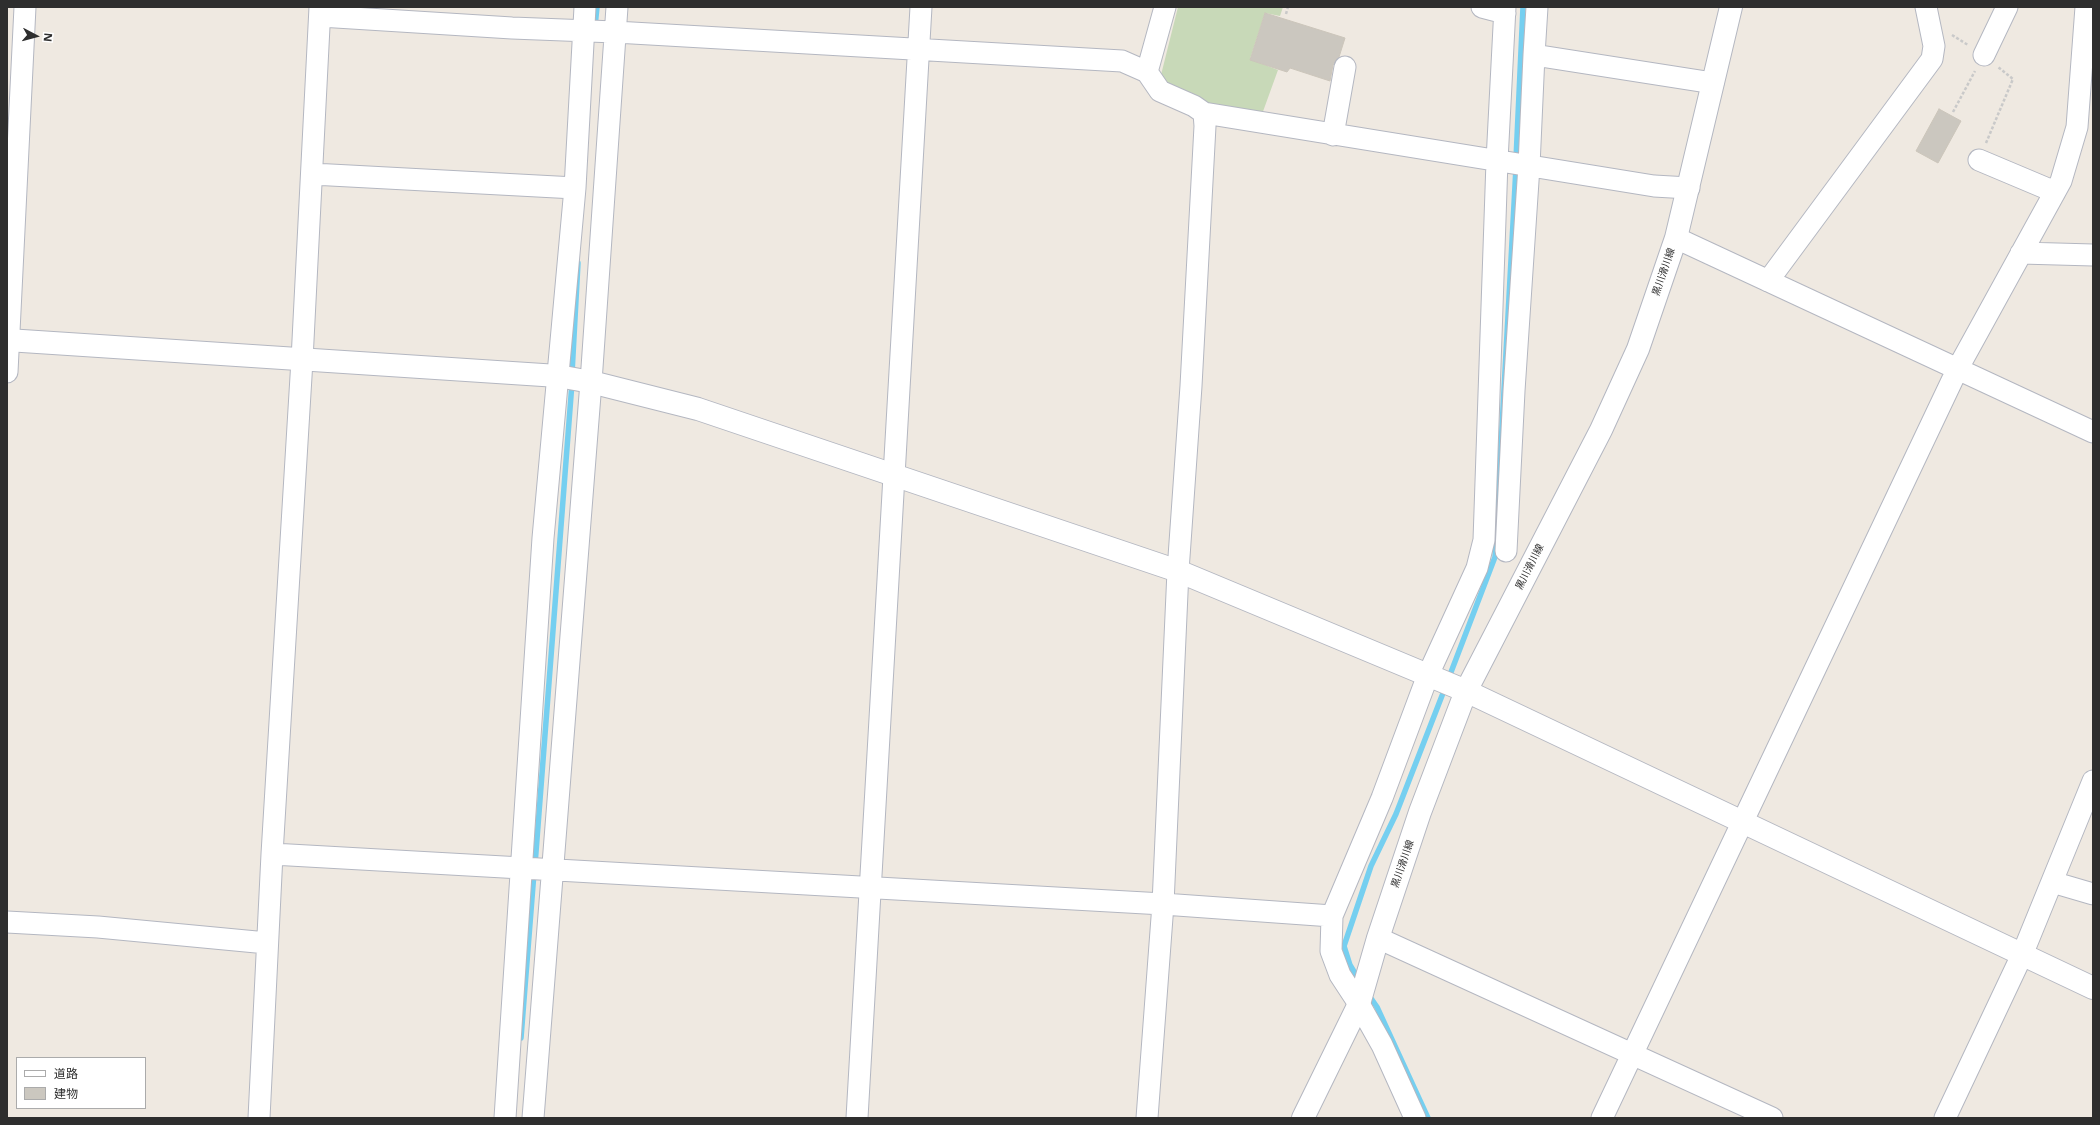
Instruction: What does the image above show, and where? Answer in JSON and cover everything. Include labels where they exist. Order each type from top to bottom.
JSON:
[{"type":"street","points":[[7,372],[25,7]]},
{"type":"street","points":[[505,1118],[543,538],[574,188],[585,7]]},
{"type":"street","points":[[533,1118],[553,869],[587,382],[617,7]]},
{"type":"street","points":[[858,1118],[893,474],[921,7]]},
{"type":"street","points":[[1147,72],[1165,7]]},
{"type":"street","points":[[1415,1118],[1382,1045],[1359,1004],[1340,975],[1331,951],[1332,916],[1382,798],[1428,675],[1477,568],[1484,540],[1497,161],[1505,10],[1482,7]]},
{"type":"street","points":[[1506,551],[1514,391],[1530,166],[1537,7]]},
{"type":"street","name":"黒川滑川線","points":[[1303,1118],[1359,1004],[1378,938],[1420,812],[1466,691],[1601,430],[1638,349],[1676,238],[1731,7]]},
{"type":"street","points":[[1768,280],[1932,59],[1934,46],[1926,7]]},
{"type":"street","points":[[1984,55],[2007,7]]},
{"type":"street","points":[[1602,1118],[1958,368],[2061,181],[2077,127],[2086,7]]},
{"type":"street","points":[[259,1118],[267,943],[302,360],[320,11],[512,28],[615,32],[1122,61],[1147,72],[1160,91],[1194,106],[1204,113],[1654,186],[1689,188]]},
{"type":"street","points":[[1534,55],[1713,82]]},
{"type":"street","points":[[1333,135],[1345,67]]},
{"type":"street","points":[[1147,1118],[1163,904],[1178,571],[1191,386],[1205,132],[1204,113]]},
{"type":"street","points":[[1979,160],[2055,192]]},
{"type":"street","points":[[312,174],[574,188]]},
{"type":"street","points":[[1676,238],[2093,432]]},
{"type":"street","points":[[2022,253],[2093,255]]},
{"type":"street","points":[[8,340],[558,376],[698,409],[1178,571],[1466,691],[2093,988]]},
{"type":"street","points":[[1945,1118],[2022,955],[2093,781]]},
{"type":"street","points":[[272,854],[1163,904],[1332,916]]},
{"type":"street","points":[[2052,882],[2093,894]]},
{"type":"street","points":[[7,922],[98,927],[267,943]]},
{"type":"street","points":[[1378,938],[1772,1118]]},
{"type":"path","points":[[1286,14],[1288,7]]},
{"type":"path","points":[[1932,36],[1949,33],[1984,55],[2013,79],[1979,160]]},
{"type":"path","points":[[1953,112],[1984,55]]},
{"type":"green space","points":[[1178,7],[1283,7],[1280,16],[1265,13],[1250,59],[1278,70],[1261,117],[1229,112],[1174,91],[1161,75]]},
{"type":"building","points":[[1265,13],[1345,38],[1339,57],[1333,65],[1330,81],[1290,68],[1287,72],[1250,60]]},
{"type":"building","points":[[1939,109],[1961,121],[1938,163],[1916,151]]},
{"type":"waterway","points":[[595,27],[597,7]]},
{"type":"waterway","points":[[1516,159],[1523,7]]},
{"type":"waterway","points":[[1448,680],[1495,557],[1516,167]]},
{"type":"waterway","points":[[572,374],[578,263]]},
{"type":"waterway","points":[[535,865],[572,383]]},
{"type":"waterway","points":[[1359,980],[1350,965],[1344,946],[1371,866],[1396,814],[1445,688]]},
{"type":"waterway","points":[[521,1038],[534,873]]},
{"type":"waterway","points":[[1368,994],[1377,1007],[1428,1118]]}]
